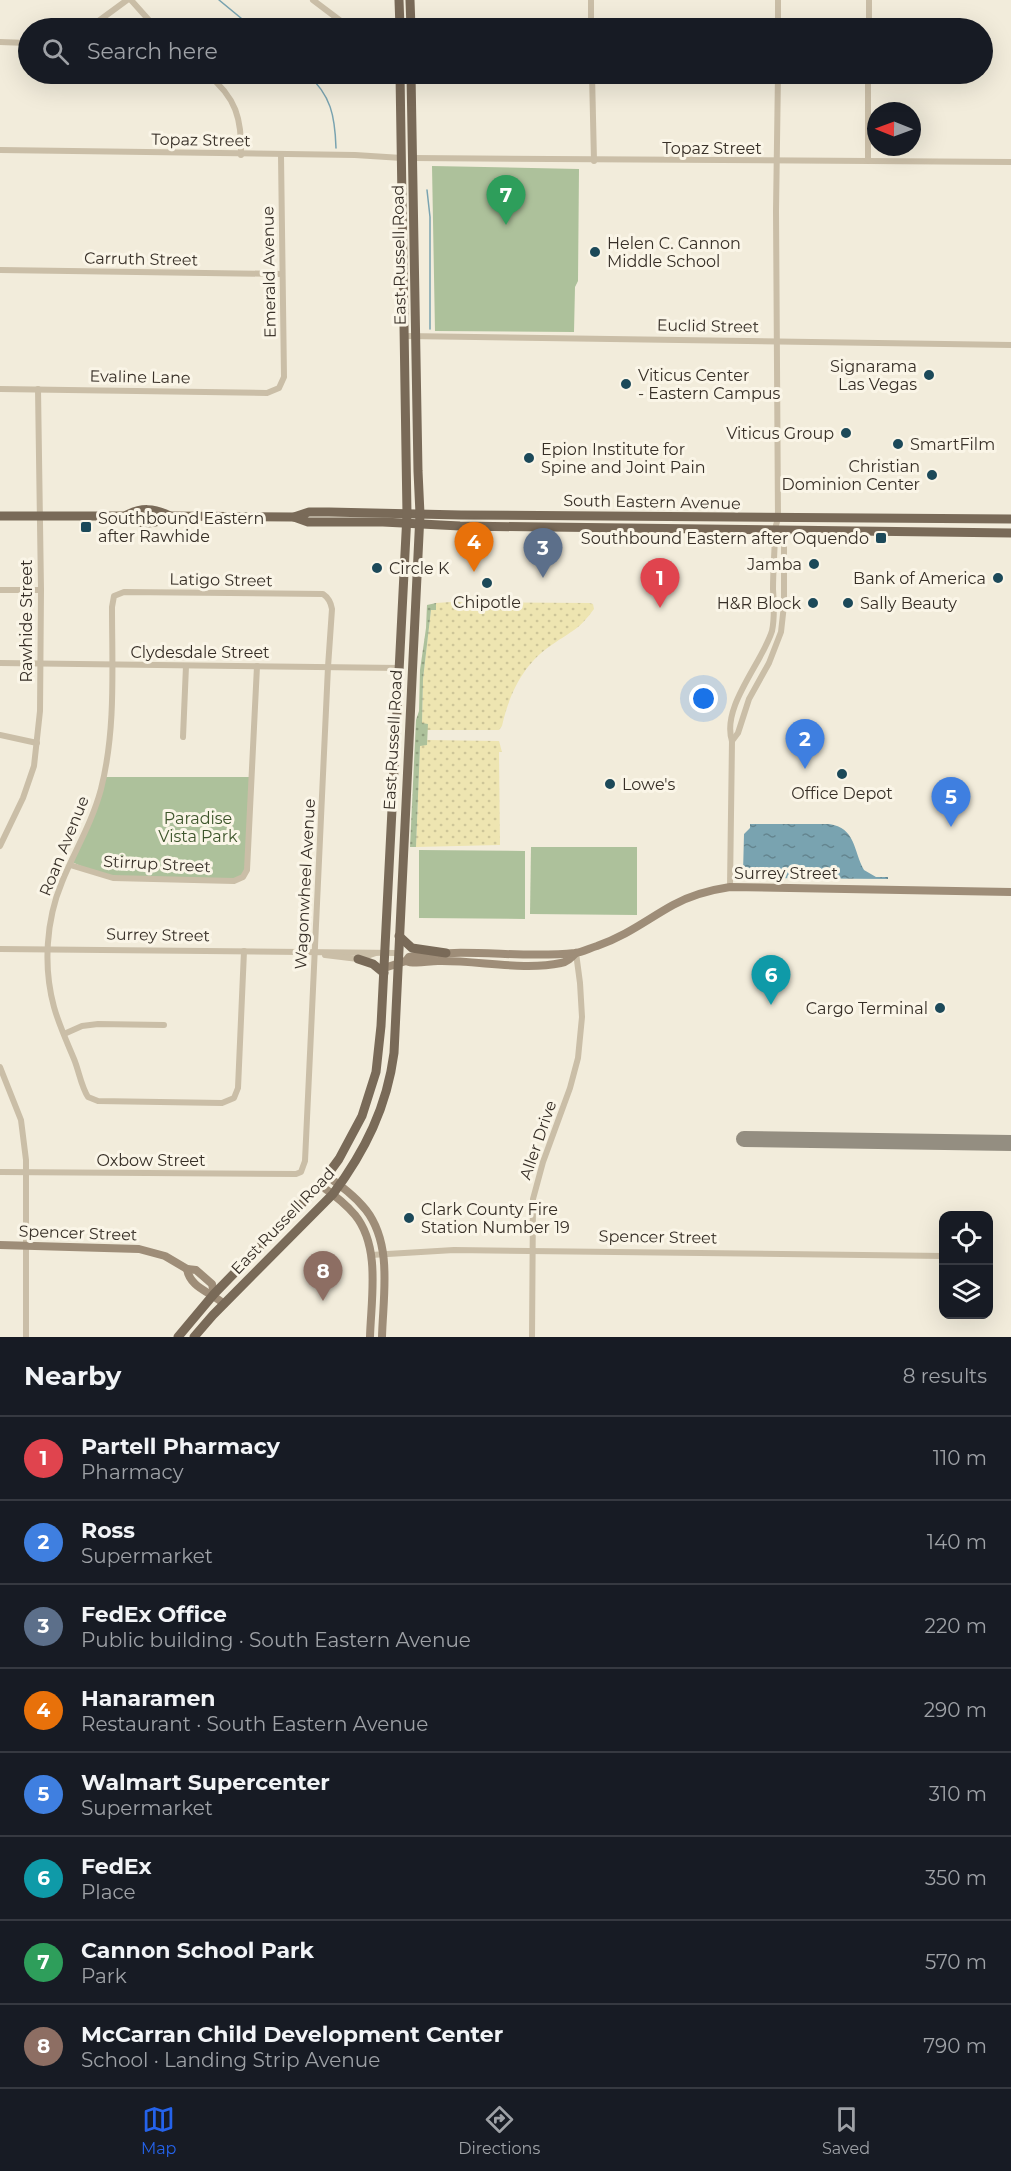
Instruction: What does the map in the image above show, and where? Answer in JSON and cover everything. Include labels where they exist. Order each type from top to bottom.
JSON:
[{"type":"main road","points":[[399,0],[400,18]]},
{"type":"main road","points":[[410,0],[411,18]]},
{"type":"main road","name":"East Russell Road","points":[[178,1337],[214,1294],[327,1176],[353,1136],[372,1088],[380,1043],[384,970],[381,953],[397,736],[407,518],[401,84]]},
{"type":"main road","name":"East Russell Road","points":[[194,1337],[333,1194],[368,1141],[387,1093],[394,1053],[401,962],[398,952],[420,519],[411,84]]},
{"type":"main road","points":[[401,88],[404,98],[406,145],[409,155],[413,158]]},
{"type":"main road","points":[[405,361],[416,362]]},
{"type":"main road","name":"South Eastern Avenue","points":[[0,516],[125,516],[136,523],[157,523],[170,516],[294,517],[309,512],[607,528],[1011,533]]},
{"type":"main road","points":[[604,516],[607,528]]},
{"type":"main road","name":"South Eastern Avenue","points":[[420,519],[604,516],[1011,519]]},
{"type":"main road","points":[[397,736],[409,736]]},
{"type":"main road","points":[[399,936],[412,948],[446,953]]},
{"type":"main road","points":[[358,959],[384,970]]},
{"type":"street","points":[[104,18],[129,0],[146,18]]},
{"type":"street","points":[[313,0],[337,18]]},
{"type":"street","points":[[591,0],[591,18]]},
{"type":"street","points":[[778,0],[778,18]]},
{"type":"street","points":[[868,0],[868,18]]},
{"type":"street","points":[[0,42],[18,43]]},
{"type":"street","points":[[218,84],[228,94],[237,111],[242,130],[241,154]]},
{"type":"street","points":[[592,84],[594,161]]},
{"type":"street","points":[[732,741],[738,733],[749,699],[769,663],[781,632],[784,605],[778,518],[776,190],[778,84]]},
{"type":"street","points":[[868,84],[868,161]]},
{"type":"street","name":"Topaz Street","points":[[0,150],[402,158]]},
{"type":"street","name":"Emerald Avenue","points":[[279,388],[284,378],[281,156]]},
{"type":"street","name":"Topaz Street","points":[[413,158],[1011,162]]},
{"type":"street","name":"Carruth Street","points":[[0,270],[282,274]]},
{"type":"street","name":"Euclid Street","points":[[405,336],[1011,345]]},
{"type":"street","name":"Evaline Lane","points":[[0,389],[267,393],[279,388]]},
{"type":"street","name":"Rawhide Street","points":[[0,846],[23,798],[34,766],[37,743],[41,664],[38,389]]},
{"type":"street","points":[[730,887],[732,741],[729,731],[734,710],[765,649],[773,626],[780,530]]},
{"type":"street","points":[[0,590],[41,590]]},
{"type":"street","name":"Latigo Street","points":[[114,597],[124,592],[323,594],[327,597]]},
{"type":"street","name":"Roan Avenue","points":[[114,597],[111,608],[112,664],[108,755],[101,789],[85,835],[61,883],[53,910],[48,949],[50,986],[54,1007],[86,1094],[90,1099],[105,1102],[222,1103],[234,1098],[238,1088],[244,951]]},
{"type":"street","name":"Wagonwheel Avenue","points":[[301,1172],[305,1161],[332,609],[327,597]]},
{"type":"street","name":"Clydesdale Street","points":[[0,663],[400,668]]},
{"type":"street","points":[[183,737],[186,666]]},
{"type":"street","name":"Stirrup Street","points":[[70,865],[100,875],[126,879],[234,881],[243,877],[247,870],[257,666]]},
{"type":"street","points":[[0,735],[37,743]]},
{"type":"street","name":"Surrey Street","points":[[401,962],[412,964],[563,963],[576,953],[632,931],[675,904],[706,892],[730,887],[1011,892]]},
{"type":"street","name":"Surrey Street","points":[[0,949],[398,952]]},
{"type":"street","name":"Surrey Street","points":[[315,953],[358,959],[381,953]]},
{"type":"street","name":"Surrey Street","points":[[384,970],[409,957],[446,953],[576,953]]},
{"type":"street","name":"Aller Drive","points":[[532,1337],[531,1215],[537,1183],[578,1058],[582,1017],[576,953]]},
{"type":"street","points":[[459,962],[491,960],[497,954]]},
{"type":"street","points":[[64,1034],[82,1026],[98,1024],[164,1025]]},
{"type":"street","points":[[0,1066],[21,1120],[26,1173],[26,1337]]},
{"type":"street","name":"Oxbow Street","points":[[0,1172],[296,1174],[301,1172]]},
{"type":"street","points":[[327,1176],[367,1211],[377,1229],[384,1253],[382,1337]]},
{"type":"street","points":[[320,1185],[357,1217],[365,1232],[371,1255],[370,1337]]},
{"type":"street","name":"Spencer Street","points":[[0,1245],[139,1249],[165,1256],[187,1269],[188,1277],[204,1292],[214,1294],[224,1304]]},
{"type":"street","name":"Spencer Street","points":[[371,1255],[454,1250],[939,1256]]},
{"type":"green space","points":[[432,166],[579,169],[578,281],[575,287],[574,332],[435,331]]},
{"type":"green space","points":[[436,603],[436,610],[431,610],[423,679],[422,723],[428,724],[427,745],[420,746],[416,847],[410,847],[420,670],[427,605]]},
{"type":"green space","name":"Paradise Vista Park","points":[[105,777],[252,777],[247,872],[240,879],[130,878],[96,873],[72,862]]},
{"type":"green space","points":[[531,847],[637,847],[637,915],[530,914]]},
{"type":"green space","points":[[419,850],[525,851],[525,919],[419,918]]},
{"type":"sand","points":[[436,603],[589,603],[593,604],[594,609],[581,625],[545,650],[527,668],[514,689],[499,730],[427,730],[427,724],[422,724],[423,679],[431,610],[436,610]]},
{"type":"sand","points":[[427,740],[499,741],[502,752],[499,752],[500,845],[416,847],[420,745],[427,745]]},
{"type":"water","points":[[750,824],[838,826],[849,835],[864,870],[876,877],[888,877],[888,879],[748,878],[743,873],[744,834],[750,828]]},
{"type":"waterway","points":[[219,0],[241,18]]},
{"type":"waterway","points":[[317,84],[322,90],[333,116],[336,148]]},
{"type":"waterway","points":[[427,190],[430,217],[430,329]]},
{"type":"taxiway","points":[[744,1139],[1011,1143]]},
{"type":"place","name":"Cannon School Park","points":[[506,225]]},
{"type":"place","name":"Helen C. Cannon Middle School","points":[[595,252]]},
{"type":"place","name":"Signarama Las Vegas","points":[[929,375]]},
{"type":"place","name":"Viticus Center - Eastern Campus","points":[[626,384]]},
{"type":"place","name":"Viticus Group","points":[[846,433]]},
{"type":"place","name":"SmartFilm","points":[[898,444]]},
{"type":"place","name":"Epion Institute for Spine and Joint Pain","points":[[529,458]]},
{"type":"place","name":"Christian Dominion Center","points":[[932,475]]},
{"type":"place","name":"Southbound Eastern after Rawhide","points":[[86,527]]},
{"type":"place","name":"Southbound Eastern after Oquendo","points":[[881,538]]},
{"type":"place","name":"Jamba","points":[[814,564]]},
{"type":"place","name":"Circle K","points":[[377,568]]},
{"type":"place","name":"Hanaramen","points":[[474,572]]},
{"type":"place","name":"FedEx Office","points":[[543,578]]},
{"type":"place","name":"Bank of America","points":[[998,578]]},
{"type":"place","name":"Chipotle","points":[[487,583]]},
{"type":"place","name":"H&R Block","points":[[813,603]]},
{"type":"place","name":"Sally Beauty","points":[[848,603]]},
{"type":"place","name":"Partell Pharmacy","points":[[660,608]]},
{"type":"place","name":"Ross","points":[[805,769]]},
{"type":"place","name":"Office Depot","points":[[842,774]]},
{"type":"place","name":"Lowe's","points":[[610,784]]},
{"type":"place","name":"Walmart Supercenter","points":[[951,827]]},
{"type":"place","name":"FedEx","points":[[771,1005]]},
{"type":"place","name":"Cargo Terminal","points":[[940,1008]]},
{"type":"place","name":"Clark County Fire Station Number 19","points":[[409,1218]]},
{"type":"place","name":"McCarran Child Development Center","points":[[323,1301]]}]
